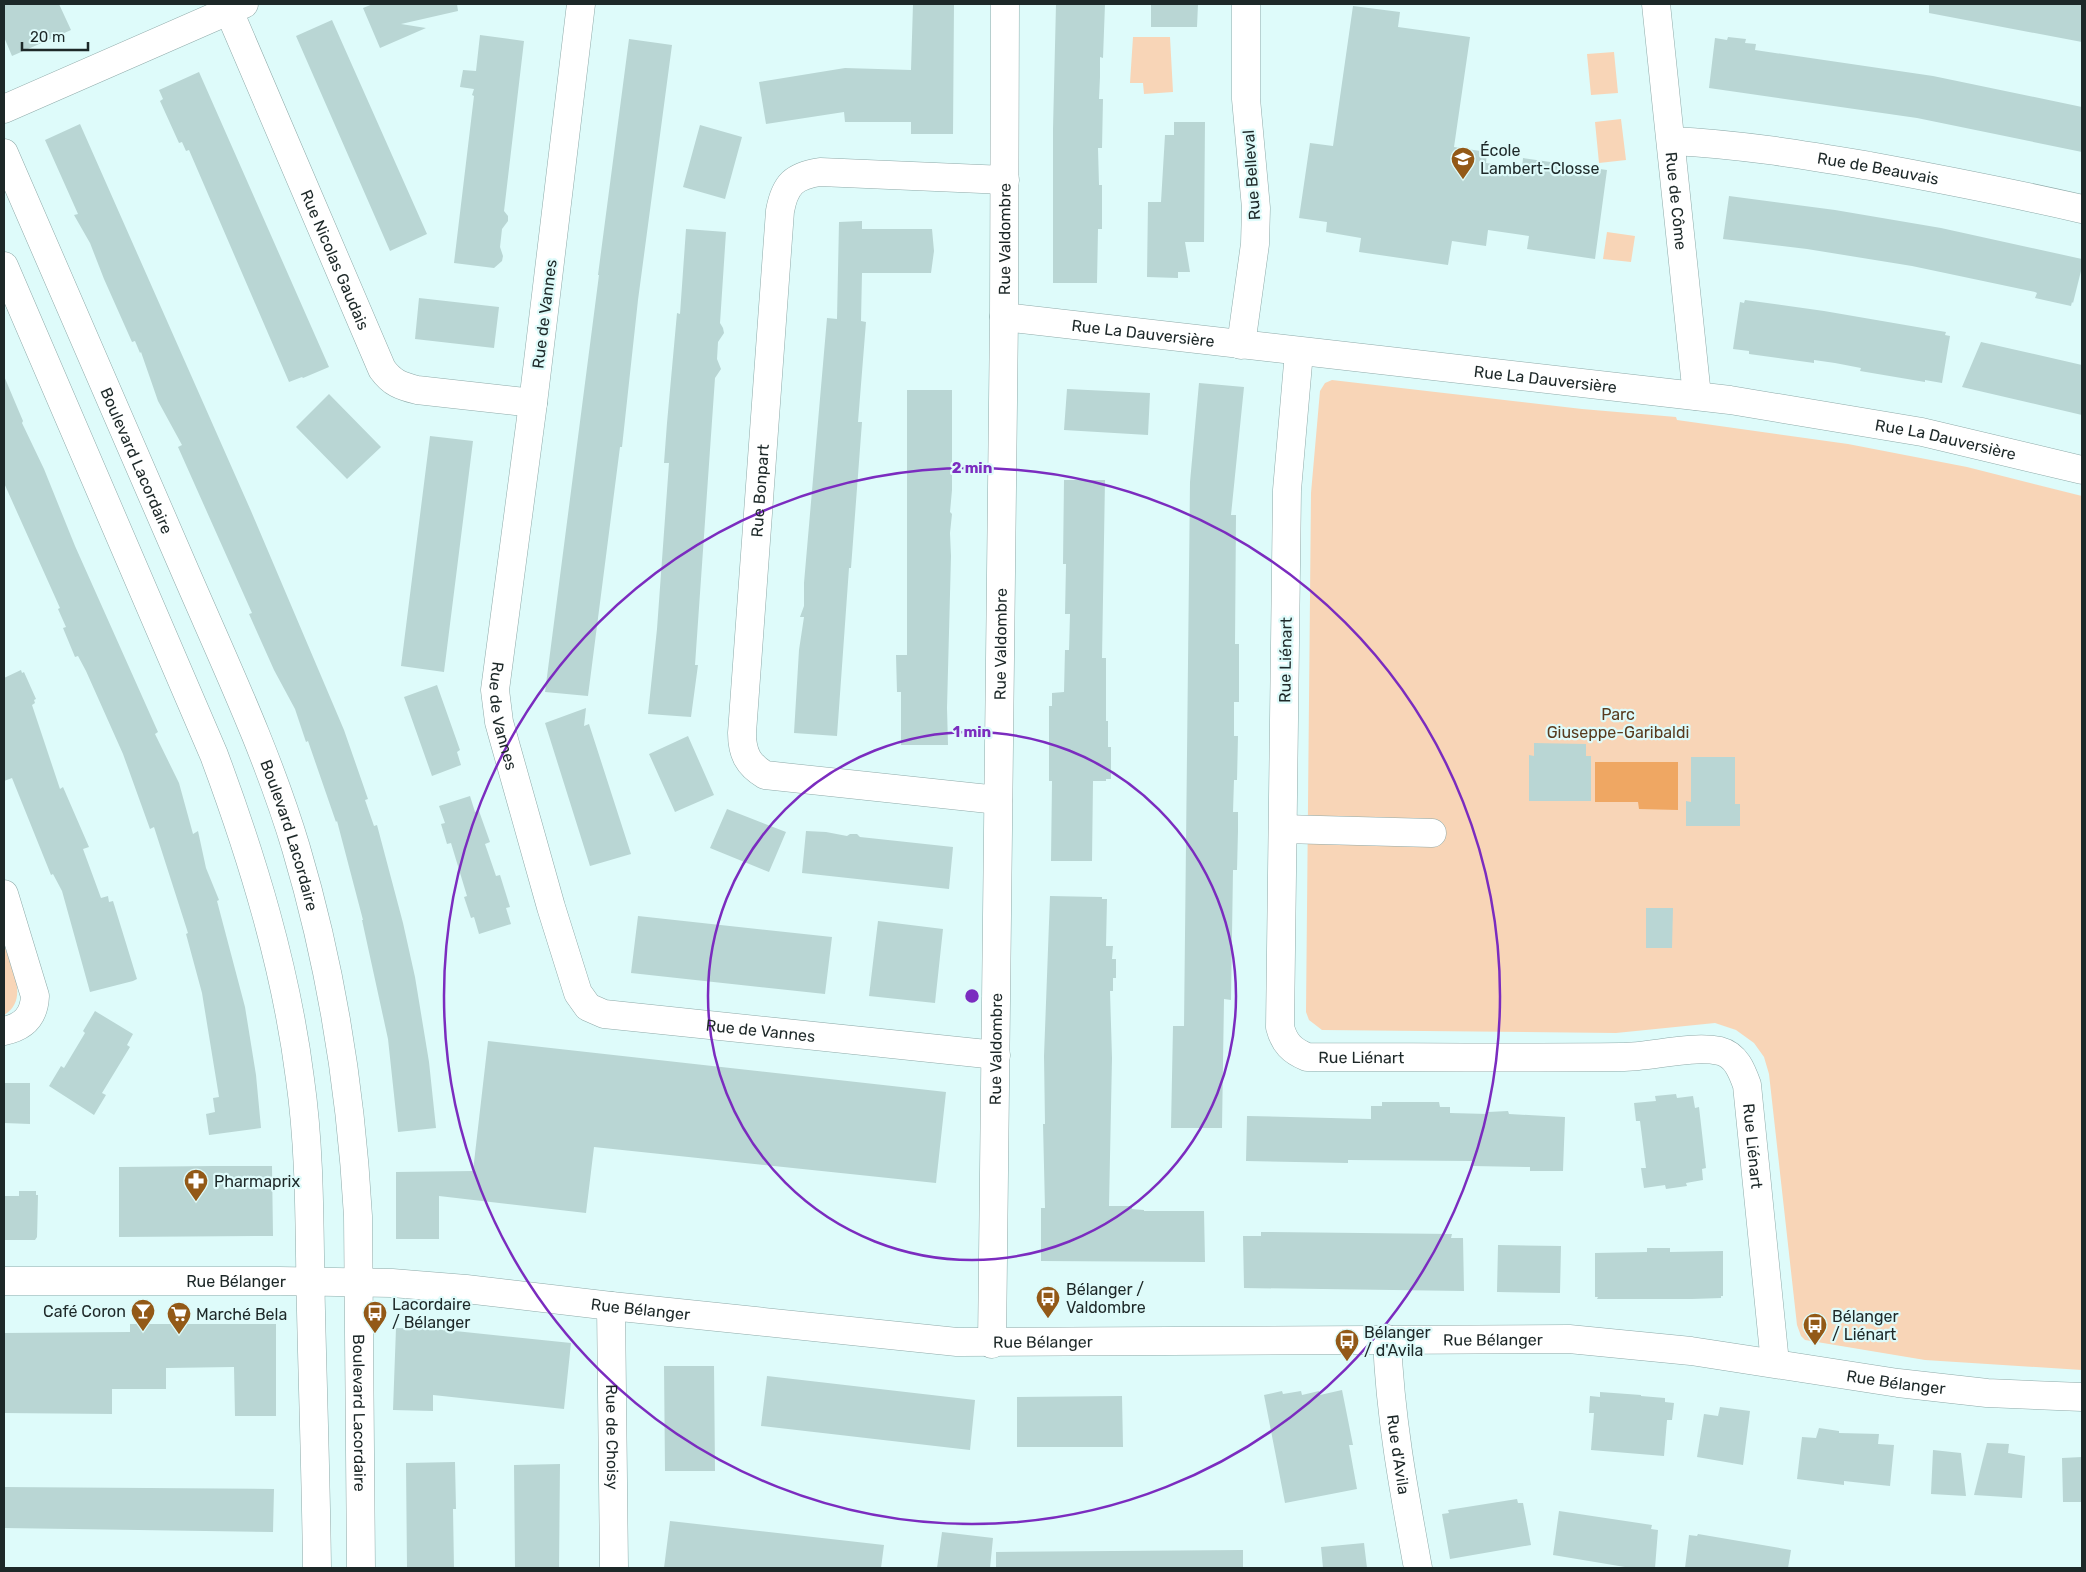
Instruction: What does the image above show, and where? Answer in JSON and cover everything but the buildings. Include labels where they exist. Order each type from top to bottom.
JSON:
[{"type":"street","name":"Rue de Vannes","points":[[581,4],[533,403],[496,670],[496,706],[501,731],[551,907],[578,992],[588,1007],[604,1014],[996,1054]]},
{"type":"street","name":"Rue Valdombre","points":[[992,1344],[1004,317],[1005,4]]},
{"type":"street","name":"Rue Belleval","points":[[1241,345],[1255,244],[1256,208],[1246,99],[1246,4]]},
{"type":"street","name":"Rue de Côme","points":[[1656,4],[1697,396]]},
{"type":"street","name":"Rue Nicolas Gaudais","points":[[233,6],[382,369],[391,381],[402,387],[418,390],[533,403]]},
{"type":"street","points":[[4,109],[233,6]]},
{"type":"street","name":"Rue de Beauvais","points":[[1671,141],[1721,143],[1780,151],[1994,189],[2082,209]]},
{"type":"street","name":"Boulevard Lacordaire","points":[[4,153],[233,682],[265,761],[295,845],[327,972],[345,1069],[354,1158],[359,1281],[361,1568]]},
{"type":"street","name":"Rue Bonpart","points":[[998,800],[765,775],[756,770],[744,754],[742,733],[780,211],[783,196],[788,186],[795,179],[807,174],[820,172],[1005,180]]},
{"type":"street","points":[[4,266],[214,755],[241,827],[260,888],[285,992],[300,1080],[306,1130],[317,1568]]},
{"type":"street","name":"Rue La Dauversière","points":[[1004,317],[1697,396],[1922,432],[2082,470]]},
{"type":"street","name":"Rue Liénart","points":[[1299,352],[1288,490],[1280,1027],[1283,1038],[1297,1053],[1307,1058],[1625,1057],[1708,1050],[1722,1052],[1734,1059],[1742,1070],[1747,1085],[1775,1363]]},
{"type":"street","points":[[1283,829],[1432,834]]},
{"type":"street","points":[[4,894],[35,996],[35,1004],[27,1020],[14,1029],[4,1031]]},
{"type":"street","name":"Rue Bélanger","points":[[4,1281],[359,1281],[466,1289],[611,1306],[992,1344],[1569,1339],[1691,1351],[1898,1383],[1987,1393],[2082,1397]]},
{"type":"street","name":"Rue de Choisy","points":[[611,1306],[614,1568]]},
{"type":"street","name":"Rue d'Avila","points":[[1387,1340],[1388,1380],[1401,1478],[1418,1568]]},
{"type":"green space","points":[[1133,37],[1170,37],[1173,92],[1144,94],[1143,83],[1130,83]]},
{"type":"green space","points":[[1614,52],[1618,93],[1591,95],[1587,54]]},
{"type":"green space","points":[[1621,119],[1626,160],[1599,163],[1595,122]]},
{"type":"green space","points":[[1607,232],[1635,236],[1631,262],[1603,259]]},
{"type":"green space","name":"Parc Giuseppe-Garibaldi","points":[[1332,380],[1582,409],[1676,417],[1677,420],[1848,444],[1967,467],[2082,496],[2082,1370],[1925,1360],[1805,1340],[1801,1336],[1797,1325],[1769,1074],[1764,1057],[1754,1043],[1736,1030],[1715,1023],[1616,1033],[1322,1030],[1309,1020],[1306,1012],[1311,493],[1320,391],[1325,383]]},
{"type":"green space","points":[[4,944],[14,972],[17,992],[16,1001],[12,1009],[4,1015]]},
{"type":"shaded area","points":[[1595,762],[1678,762],[1678,810],[1639,809],[1638,802],[1595,802]]},
{"type":"place","name":"École Lambert-Closse","points":[[1463,180]]},
{"type":"place","name":"Pharmaprix","points":[[196,1202]]},
{"type":"place","name":"Bélanger / Valdombre","points":[[1048,1319]]},
{"type":"place","name":"Café Coron","points":[[143,1332]]},
{"type":"place","name":"Lacordaire / Bélanger","points":[[375,1334]]},
{"type":"place","name":"Marché Bela","points":[[179,1335]]},
{"type":"place","name":"Bélanger / Liénart","points":[[1815,1346]]},
{"type":"place","name":"Bélanger / d'Avila","points":[[1347,1362]]}]
